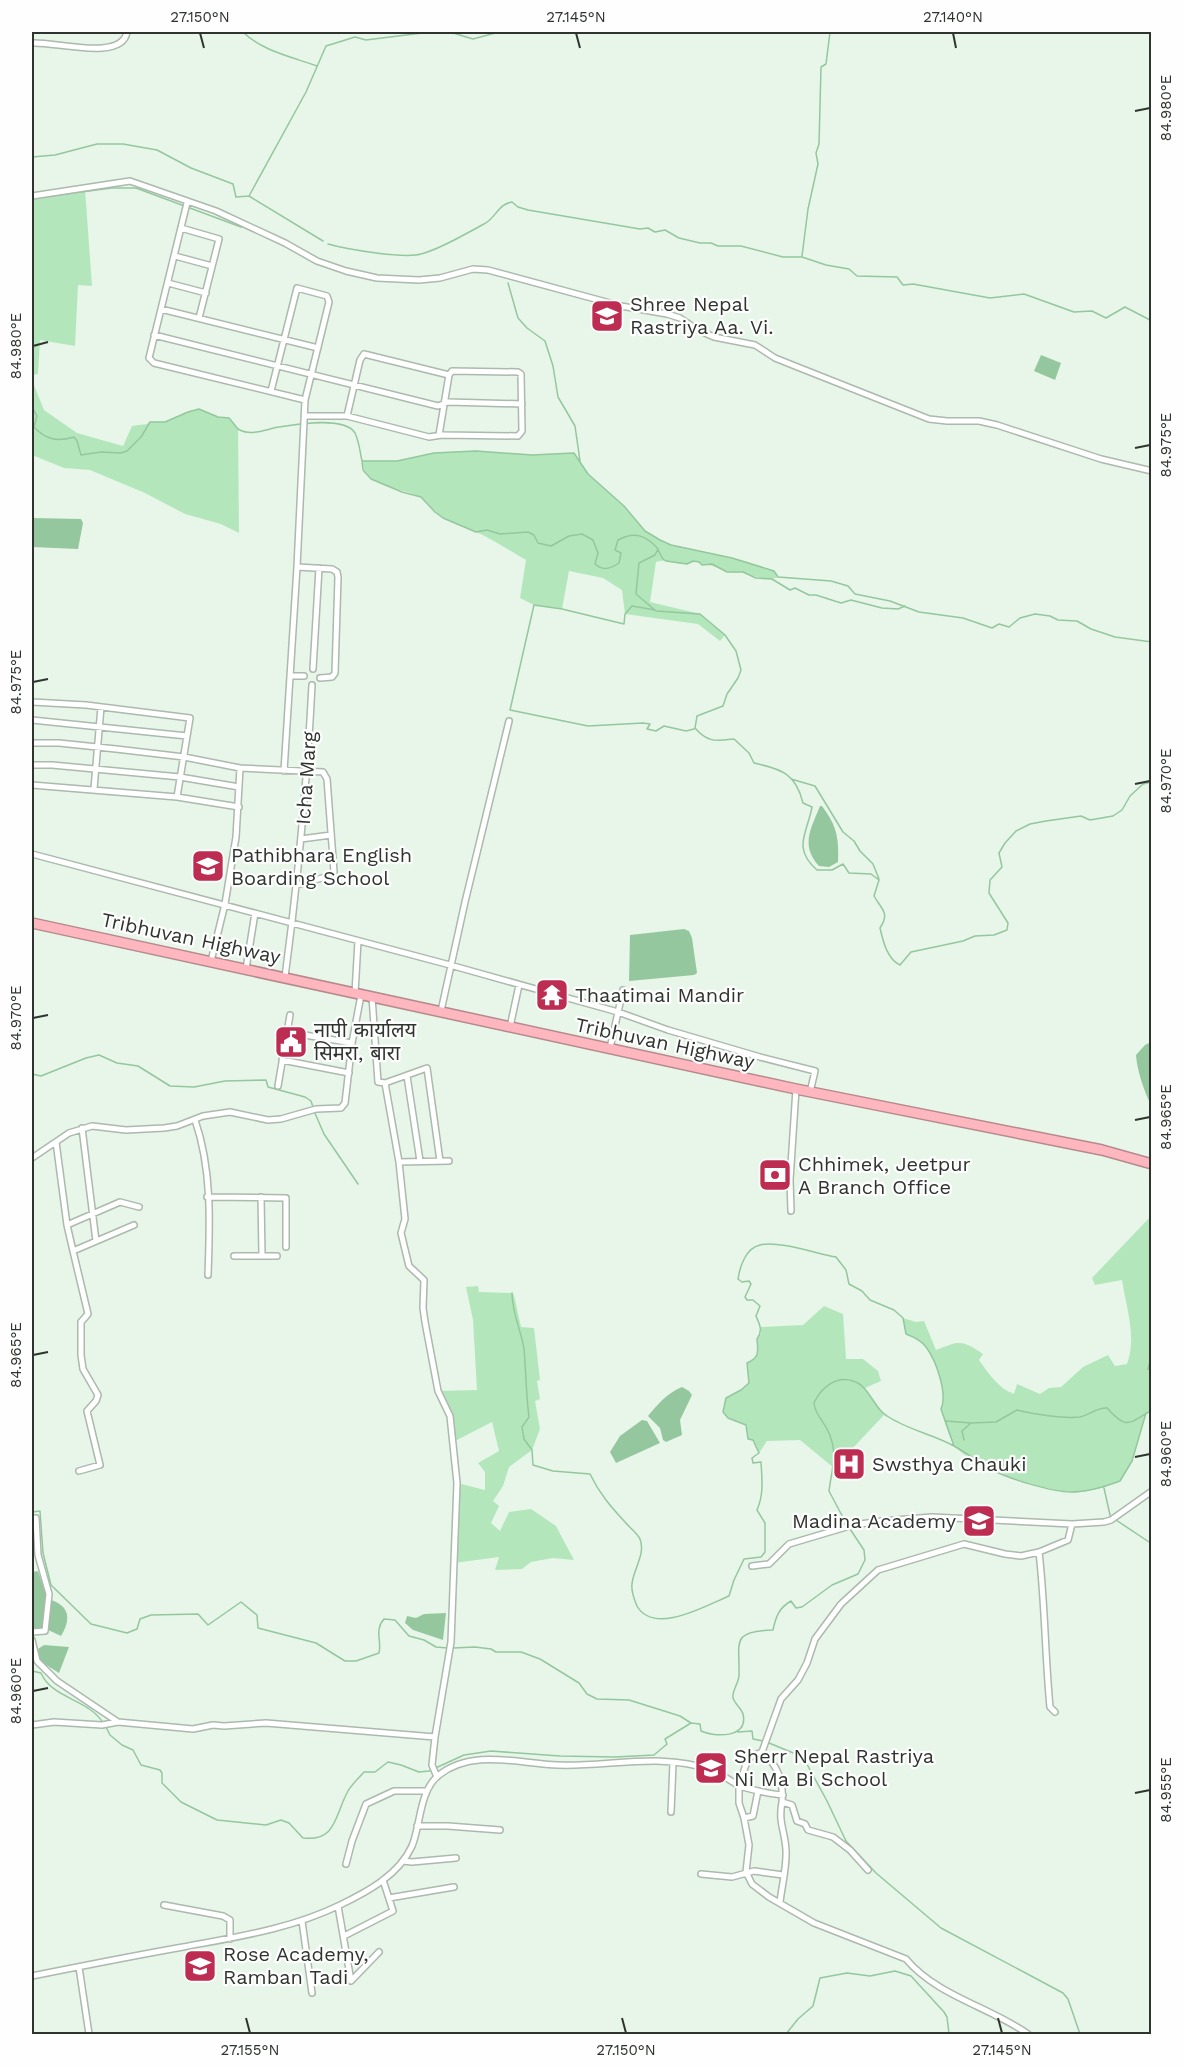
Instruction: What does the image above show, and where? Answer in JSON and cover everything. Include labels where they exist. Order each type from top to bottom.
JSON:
[{"type":"highway","name":"Tribhuvan Highway","points":[[32,923],[810,1092],[1102,1150],[1152,1164]]},
{"type":"street","points":[[32,43],[109,48],[120,44],[127,36],[127,32]]},
{"type":"street","points":[[32,196],[130,181],[187,205],[216,211],[285,243],[317,261],[346,271],[392,280],[420,280],[440,278],[473,269],[488,270],[621,306],[667,314],[680,318],[706,334],[755,345],[775,358],[930,418],[947,421],[980,421],[998,425],[1101,459],[1152,471]]},
{"type":"street","points":[[187,205],[148,354],[149,358],[154,363],[305,400]]},
{"type":"street","points":[[181,228],[219,238],[199,318]]},
{"type":"street","points":[[175,256],[212,266]]},
{"type":"street","points":[[168,283],[206,293]]},
{"type":"street","points":[[271,391],[297,288],[327,296],[329,299],[305,400],[284,771]]},
{"type":"street","points":[[161,309],[318,348]]},
{"type":"street","points":[[154,335],[434,405],[443,405],[448,402],[522,404]]},
{"type":"street","points":[[347,416],[360,360],[364,354],[449,375]]},
{"type":"street","points":[[304,423],[347,416],[429,437],[439,435],[519,436],[522,431],[522,377],[518,372],[452,371],[449,375],[439,435]]},
{"type":"street","points":[[297,567],[334,570],[338,577],[335,673],[332,677],[320,678]]},
{"type":"street","points":[[313,669],[319,568]]},
{"type":"street","points":[[313,669],[319,672],[320,678],[317,683],[307,684],[304,676],[306,671],[313,669]]},
{"type":"street","points":[[290,676],[304,676]]},
{"type":"street","name":"Icha Marg","points":[[285,977],[293,923],[308,771],[312,685]]},
{"type":"street","points":[[32,702],[101,707],[190,718],[177,797]]},
{"type":"street","points":[[94,789],[101,707]]},
{"type":"street","points":[[32,720],[187,736]]},
{"type":"street","points":[[441,1011],[509,721]]},
{"type":"street","points":[[32,743],[59,743],[184,757],[240,768],[320,771],[327,776],[333,875],[297,885]]},
{"type":"street","points":[[32,765],[180,777],[239,787]]},
{"type":"street","points":[[211,961],[225,904],[236,837],[240,768]]},
{"type":"street","points":[[32,784],[173,799],[177,797],[239,807]]},
{"type":"street","points":[[301,839],[331,835]]},
{"type":"street","points":[[32,854],[450,965],[618,1012],[740,1052],[814,1071],[810,1092]]},
{"type":"street","points":[[246,969],[255,913]]},
{"type":"street","points":[[32,1158],[69,1133],[92,1126],[126,1130],[164,1128],[177,1126],[203,1116],[230,1112],[268,1120],[314,1110],[341,1108],[345,1103],[358,994],[358,941]]},
{"type":"street","points":[[510,1027],[519,985]]},
{"type":"street","points":[[610,1048],[623,990]]},
{"type":"street","points":[[372,997],[378,1082],[385,1083],[427,1068],[440,1161]]},
{"type":"street","points":[[278,1086],[290,1016]]},
{"type":"street","points":[[287,1032],[352,1043]]},
{"type":"street","points":[[282,1060],[349,1072]]},
{"type":"street","points":[[407,1076],[420,1161]]},
{"type":"street","points":[[385,1083],[399,1162],[405,1220],[401,1233],[410,1266],[424,1280],[423,1308],[438,1391],[450,1416],[457,1483],[450,1657],[435,1737],[432,1765],[436,1774]]},
{"type":"street","points":[[791,1212],[790,1180],[796,1089]]},
{"type":"street","points":[[195,1120],[204,1150],[209,1240],[207,1275]]},
{"type":"street","points":[[82,1128],[96,1241]]},
{"type":"street","points":[[56,1142],[67,1225],[88,1314],[81,1322],[81,1355],[84,1369],[98,1395],[96,1401],[87,1410],[100,1465],[79,1471]]},
{"type":"street","points":[[399,1162],[449,1161]]},
{"type":"street","points":[[207,1197],[286,1198],[286,1247]]},
{"type":"street","points":[[261,1197],[262,1256]]},
{"type":"street","points":[[67,1225],[120,1202],[139,1208]]},
{"type":"street","points":[[73,1251],[134,1225]]},
{"type":"street","points":[[234,1256],[277,1256]]},
{"type":"street","points":[[752,1566],[769,1564],[789,1544],[853,1526],[882,1521],[932,1517],[1072,1524],[1104,1522],[1111,1520],[1152,1491]]},
{"type":"street","points":[[32,1518],[36,1518],[38,1555],[49,1594],[45,1631],[32,1632]]},
{"type":"street","points":[[1028,2034],[1011,2022],[945,1989],[914,1968],[906,1959],[814,1923],[769,1897],[752,1884],[746,1872],[749,1845],[739,1803],[739,1786],[748,1758],[762,1752],[781,1699],[798,1680],[807,1664],[815,1639],[841,1604],[878,1570],[964,1544],[1021,1556],[1039,1552],[1068,1540],[1072,1524]]},
{"type":"street","points":[[1039,1552],[1050,1707],[1056,1712]]},
{"type":"street","points":[[32,1640],[37,1661],[57,1681],[118,1722]]},
{"type":"street","points":[[32,1725],[54,1722],[105,1725],[118,1722],[193,1729],[213,1725],[266,1723],[435,1737]]},
{"type":"street","points":[[762,1752],[778,1769],[783,1788],[781,1827],[786,1846],[786,1857],[780,1902]]},
{"type":"street","points":[[32,1976],[230,1939],[302,1921],[338,1906],[383,1880],[403,1861],[411,1846],[427,1791],[436,1774],[465,1762],[505,1759],[560,1766],[609,1762],[673,1763],[709,1770],[739,1786],[765,1794],[783,1795]]},
{"type":"street","points":[[671,1812],[673,1763]]},
{"type":"street","points":[[346,1864],[366,1804],[394,1791],[427,1791]]},
{"type":"street","points":[[744,1818],[753,1816],[758,1791]]},
{"type":"street","points":[[782,1802],[792,1805],[797,1821],[805,1824],[808,1830],[832,1837],[850,1850],[868,1870]]},
{"type":"street","points":[[417,1826],[500,1830]]},
{"type":"street","points":[[403,1861],[456,1858]]},
{"type":"street","points":[[701,1874],[732,1877],[754,1871],[783,1875]]},
{"type":"street","points":[[344,1936],[393,1911],[383,1880]]},
{"type":"street","points":[[389,1898],[454,1887]]},
{"type":"street","points":[[164,1905],[224,1916],[230,1920],[230,1939]]},
{"type":"street","points":[[338,1906],[351,1981],[379,1952]]},
{"type":"street","points":[[302,1921],[312,1994]]},
{"type":"street","points":[[79,1967],[89,2034]]},
{"type":"shaded area","points":[[85,189],[92,286],[78,285],[75,346],[40,340],[38,374],[32,375],[32,196]]},
{"type":"shaded area","points":[[1041,355],[1061,363],[1055,380],[1034,371]]},
{"type":"shaded area","points":[[32,380],[44,410],[77,433],[123,446],[132,426],[150,422],[165,422],[199,409],[218,417],[229,418],[238,429],[239,533],[221,524],[185,514],[145,493],[90,470],[64,468],[32,455]]},
{"type":"shaded area","points":[[476,451],[532,455],[574,453],[588,474],[624,506],[645,531],[671,545],[732,558],[774,571],[778,577],[761,578],[702,565],[699,562],[685,564],[656,562],[650,602],[700,614],[725,635],[720,641],[698,624],[625,614],[622,590],[603,578],[569,571],[562,609],[534,605],[520,598],[526,560],[470,529],[444,518],[420,497],[376,482],[364,470],[362,461],[397,461],[434,453]]},
{"type":"shaded area","points":[[32,518],[81,519],[83,523],[78,549],[32,547]]},
{"type":"shaded area","points":[[820,806],[831,820],[837,839],[838,862],[829,867],[819,866],[810,851],[809,837]]},
{"type":"shaded area","points":[[684,929],[689,931],[692,938],[697,973],[629,981],[630,935]]},
{"type":"shaded area","points":[[1151,1042],[1151,1105],[1141,1080],[1136,1055]]},
{"type":"shaded area","points":[[1151,1216],[1151,1410],[1146,1413],[1132,1461],[1120,1481],[1084,1492],[1044,1488],[994,1470],[966,1456],[956,1448],[941,1409],[943,1395],[937,1368],[924,1345],[906,1334],[903,1318],[916,1322],[924,1321],[936,1350],[960,1343],[983,1354],[979,1360],[990,1375],[1003,1388],[1014,1394],[1017,1384],[1040,1394],[1049,1388],[1061,1387],[1083,1367],[1108,1355],[1115,1366],[1127,1364],[1131,1333],[1122,1280],[1095,1285],[1092,1278]]},
{"type":"shaded area","points":[[478,1286],[479,1292],[512,1293],[514,1295],[521,1327],[534,1328],[540,1380],[537,1381],[540,1399],[535,1401],[540,1429],[532,1450],[509,1467],[503,1486],[493,1501],[499,1506],[491,1523],[500,1531],[509,1512],[531,1509],[556,1526],[574,1560],[553,1558],[531,1562],[522,1569],[495,1570],[499,1557],[454,1563],[457,1483],[485,1490],[485,1472],[478,1463],[499,1451],[492,1422],[453,1442],[450,1416],[438,1391],[477,1390],[473,1320],[466,1287]]},
{"type":"shaded area","points":[[824,1306],[843,1314],[846,1359],[863,1359],[878,1371],[881,1381],[865,1388],[884,1415],[834,1468],[800,1440],[767,1441],[759,1453],[753,1441],[748,1439],[746,1425],[728,1418],[723,1412],[726,1398],[749,1383],[747,1363],[757,1354],[757,1339],[761,1334],[761,1327],[803,1325]]},
{"type":"shaded area","points":[[682,1387],[692,1395],[680,1420],[682,1435],[666,1442],[663,1440],[660,1428],[648,1416],[667,1396]]},
{"type":"shaded area","points":[[642,1420],[647,1421],[660,1443],[616,1463],[610,1452],[620,1436]]},
{"type":"shaded area","points":[[38,1571],[46,1594],[42,1629],[32,1630],[32,1572]]},
{"type":"shaded area","points":[[51,1600],[62,1606],[67,1614],[61,1636],[46,1629]]},
{"type":"shaded area","points":[[446,1613],[443,1640],[413,1630],[405,1623],[407,1616],[416,1618],[424,1614]]},
{"type":"shaded area","points":[[44,1645],[69,1647],[59,1673],[40,1661],[38,1649]]},
{"type":"waterway","points":[[243,32],[268,49],[317,66]]},
{"type":"waterway","points":[[249,196],[306,92],[326,46],[355,37],[366,40],[430,32],[453,33],[473,39],[499,32]]},
{"type":"waterway","points":[[802,256],[808,209],[818,164],[816,153],[819,144],[821,67],[826,64],[830,32]]},
{"type":"waterway","points":[[32,157],[55,155],[97,144],[123,144],[157,150],[191,168],[233,184],[236,197],[249,196],[323,241]]},
{"type":"waterway","points":[[50,196],[112,188],[136,188],[241,227]]},
{"type":"waterway","points":[[328,244],[388,254],[421,254],[445,245],[484,224],[503,205],[512,202],[528,210],[640,229],[648,228],[655,232],[665,230],[679,238],[700,243],[741,246],[783,257],[802,257],[826,265],[849,269],[857,276],[897,277],[903,285],[913,284],[990,298],[1024,294],[1074,312],[1092,311],[1106,318],[1125,307],[1152,321]]},
{"type":"waterway","points":[[508,283],[518,318],[545,341],[553,366],[558,397],[575,426],[580,461]]},
{"type":"waterway","points":[[32,343],[32,349]]},
{"type":"waterway","points":[[32,407],[37,416],[34,427],[52,439],[74,437],[81,455],[127,451],[141,437],[150,422],[165,422],[199,409],[218,417],[229,418],[238,429],[248,432],[308,423],[341,424],[355,433],[362,461],[397,461],[434,453],[476,451],[532,455],[574,453],[588,474],[624,506],[645,531],[671,545],[732,558],[774,571],[778,577],[831,581],[848,586],[855,594],[890,601],[919,612],[963,618],[992,628],[999,624],[1009,627],[1020,618],[1035,614],[1050,616],[1058,620],[1077,621],[1091,629],[1115,637],[1152,642]]},
{"type":"waterway","points":[[362,461],[363,470],[371,479],[421,497],[443,518],[476,532],[487,530],[500,534],[528,532],[534,535],[538,543],[551,546],[569,536],[582,534],[593,540],[598,553],[595,564],[604,568],[610,568],[619,563],[621,553],[615,550],[618,540],[624,537],[640,536],[653,544],[658,549],[655,555],[639,563],[636,594],[656,611],[700,614],[725,635],[736,651],[741,670],[723,706],[697,716],[695,728],[708,739],[734,739],[749,753],[754,763],[780,771],[792,779],[803,803],[812,807],[803,840],[803,848],[809,862],[817,870],[832,870],[843,864],[849,873],[871,874],[879,880],[874,896],[885,915],[880,928],[881,933],[889,954],[900,965],[911,952],[963,941],[975,936],[994,935],[1007,930],[1008,923],[989,893],[990,880],[1002,867],[999,853],[1016,831],[1030,824],[1046,821],[1081,816],[1090,820],[1113,816],[1122,810],[1130,796],[1143,784],[1152,782]]},
{"type":"waterway","points":[[658,550],[666,561],[712,564],[727,572],[743,572],[756,578],[772,579],[790,590],[795,588],[809,595],[841,603],[851,600],[882,608],[898,609],[905,606]]},
{"type":"waterway","points":[[655,610],[632,606],[625,614],[624,624],[562,609],[534,605],[510,710],[588,726],[643,723],[650,724],[647,729],[656,731],[664,726],[686,731],[694,729]]},
{"type":"waterway","points":[[791,779],[815,786],[843,832],[854,841],[873,864],[879,879]]},
{"type":"waterway","points":[[32,1074],[41,1076],[99,1055],[117,1063],[138,1066],[170,1086],[194,1087],[225,1081],[266,1080],[268,1087],[305,1097],[311,1101],[313,1107]]},
{"type":"waterway","points":[[314,1111],[324,1134],[358,1184]]},
{"type":"waterway","points":[[512,1293],[513,1308],[525,1358],[529,1417],[522,1427],[524,1439],[532,1450],[533,1465],[553,1471],[590,1474],[606,1500],[640,1539],[641,1550],[632,1592],[637,1606],[645,1615],[655,1618],[681,1616],[729,1596],[744,1559],[761,1557],[765,1552],[765,1523],[757,1510],[762,1493],[761,1462],[753,1463],[752,1458],[759,1453],[753,1440],[748,1439],[746,1425],[728,1418],[723,1412],[726,1398],[749,1383],[747,1363],[757,1354],[760,1325],[756,1316],[760,1306],[745,1297],[751,1284],[749,1281],[742,1282],[738,1279],[744,1258],[755,1247],[777,1244],[836,1257],[846,1270],[849,1284],[862,1291],[870,1300],[894,1310],[903,1318],[906,1334],[924,1345],[937,1368],[943,1395],[941,1409],[954,1446]]},
{"type":"waterway","points":[[1152,1353],[1148,1369],[1152,1370]]},
{"type":"waterway","points":[[847,1525],[829,1491],[834,1460],[833,1445],[814,1403],[821,1392],[835,1381],[847,1380],[859,1384],[887,1416],[954,1446],[992,1470],[1053,1490],[1077,1492],[1120,1481],[1132,1461],[1146,1413]]},
{"type":"waterway","points":[[964,1440],[962,1431],[971,1423],[996,1422],[1017,1410],[1048,1416],[1080,1417],[1107,1408],[1124,1422],[1138,1419],[1152,1410]]},
{"type":"waterway","points":[[946,1421],[971,1423]]},
{"type":"waterway","points":[[1104,1488],[1112,1517]]},
{"type":"waterway","points":[[32,1512],[40,1511],[43,1553],[51,1585],[91,1624],[127,1633],[137,1629],[140,1619],[151,1615],[198,1614],[208,1625],[241,1602],[257,1615],[258,1628],[316,1643],[345,1661],[356,1661],[379,1653],[379,1627],[384,1619],[395,1620],[409,1636],[424,1640],[436,1647],[448,1648]]},
{"type":"waterway","points":[[1116,1520],[1152,1544]]},
{"type":"waterway","points":[[106,1727],[110,1735],[122,1745],[133,1750],[141,1765],[160,1770],[162,1783],[181,1802],[217,1820],[266,1825],[281,1820],[289,1823],[303,1838],[323,1836],[329,1831],[354,1783],[364,1772],[375,1772],[388,1762],[419,1772],[429,1771],[464,1755],[491,1751],[560,1756],[654,1755],[667,1744],[665,1739],[691,1723],[700,1724],[701,1731],[722,1735],[736,1732],[741,1728],[743,1714],[733,1698],[739,1678],[740,1641],[750,1633],[773,1630],[779,1613],[791,1601],[796,1608],[802,1607],[832,1585],[858,1574],[865,1560],[864,1550],[850,1529]]},
{"type":"waterway","points":[[453,1648],[475,1647],[496,1652],[521,1652],[540,1659],[579,1683],[587,1694],[597,1699],[629,1700],[680,1716],[691,1723]]},
{"type":"waterway","points":[[32,1671],[41,1673],[53,1688],[89,1709],[103,1723]]},
{"type":"waterway","points":[[738,1732],[752,1731],[753,1739],[763,1741]]},
{"type":"waterway","points":[[769,1743],[803,1757],[846,1841],[876,1873],[941,1928],[1063,1993],[1068,1999],[1080,2034]]},
{"type":"waterway","points":[[786,2034],[813,2006],[820,1978],[847,1973],[870,1976],[895,1971],[911,1976],[944,2012],[947,2017],[949,2034]]},
{"type":"place","name":"Shree Nepal Rastriya Aa. Vi.","points":[[607,316]]},
{"type":"place","name":"Pathibhara English Boarding School","points":[[208,866]]},
{"type":"place","name":"Thaatimai Mandir","points":[[552,995]]},
{"type":"place","name":"नापी कार्यालय सिमरा, बारा","points":[[291,1042]]},
{"type":"place","name":"Chhimek, Jeetpur A Branch Office","points":[[775,1175]]},
{"type":"place","name":"Swsthya Chauki","points":[[849,1464]]},
{"type":"place","name":"Madina Academy","points":[[979,1521]]},
{"type":"place","name":"Sherr Nepal Rastriya Ni Ma Bi School","points":[[711,1768]]},
{"type":"place","name":"Rose Academy, Ramban Tadi","points":[[200,1966]]}]
